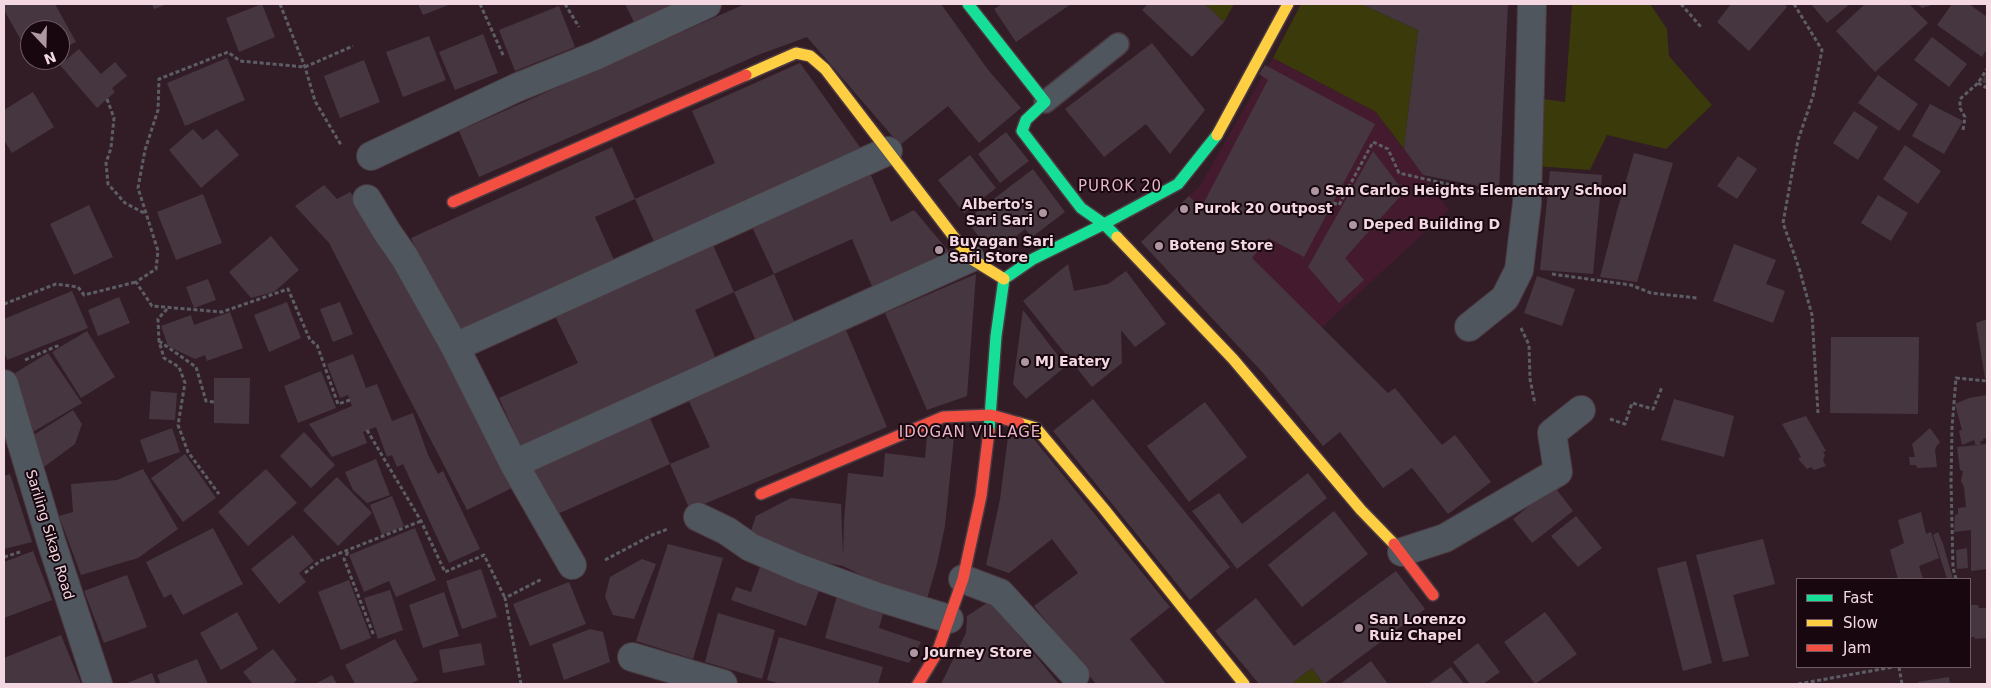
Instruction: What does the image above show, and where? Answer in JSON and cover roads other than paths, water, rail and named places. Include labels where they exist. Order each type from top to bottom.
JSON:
[{"type":"street","points":[[371,156],[518,87],[595,56],[707,4]]},
{"type":"street","points":[[968,4],[1045,102],[1026,120],[1022,131],[1081,208],[1104,224],[1233,360],[1361,510],[1402,552],[1433,595]]},
{"type":"street","points":[[918,684],[937,653],[963,579],[981,496],[991,414],[996,336],[1004,279],[1033,259],[1104,224],[1178,184],[1220,131],[1288,4]]},
{"type":"street","points":[[1469,327],[1505,298],[1519,270],[1527,203],[1532,4]]},
{"type":"street","points":[[453,202],[796,53],[810,56],[824,69],[970,258],[1004,279]]},
{"type":"street","points":[[455,347],[888,150]]},
{"type":"street","points":[[366,199],[405,258],[455,347],[514,464],[572,564]]},
{"type":"street","points":[[514,464],[970,258]]},
{"type":"street","name":"Sariling Sikap Road","points":[[4,384],[51,541],[98,684]]},
{"type":"street","points":[[1402,552],[1445,538],[1558,472],[1552,433],[1581,410]]},
{"type":"street","points":[[761,494],[943,417],[991,414],[1036,428],[1104,509],[1244,684]]},
{"type":"street","points":[[698,517],[727,531],[750,548],[875,596],[949,619]]},
{"type":"street","points":[[963,579],[1000,593],[1075,675]]},
{"type":"street","points":[[632,657],[723,684]]},
{"type":"lane","points":[[1045,102],[1118,44]]},
{"type":"place","name":"San Carlos Heights Elementary School","points":[[1315,191]]},
{"type":"place","name":"Purok 20 Outpost","points":[[1184,209]]},
{"type":"place","name":"Alberto's Sari Sari","points":[[1043,213]]},
{"type":"place","name":"Deped Building D","points":[[1353,225]]},
{"type":"place","name":"Boteng Store","points":[[1159,246]]},
{"type":"place","name":"Buyagan Sari Sari Store","points":[[939,250]]},
{"type":"place","name":"MJ Eatery","points":[[1025,362]]},
{"type":"place","name":"San Lorenzo Ruiz Chapel","points":[[1359,628]]},
{"type":"place","name":"Journey Store","points":[[914,653]]},
{"type":"district","name":"PUROK 20","points":[[1120,187]]},
{"type":"district","name":"IDOGAN VILLAGE","points":[[970,433]]}]
